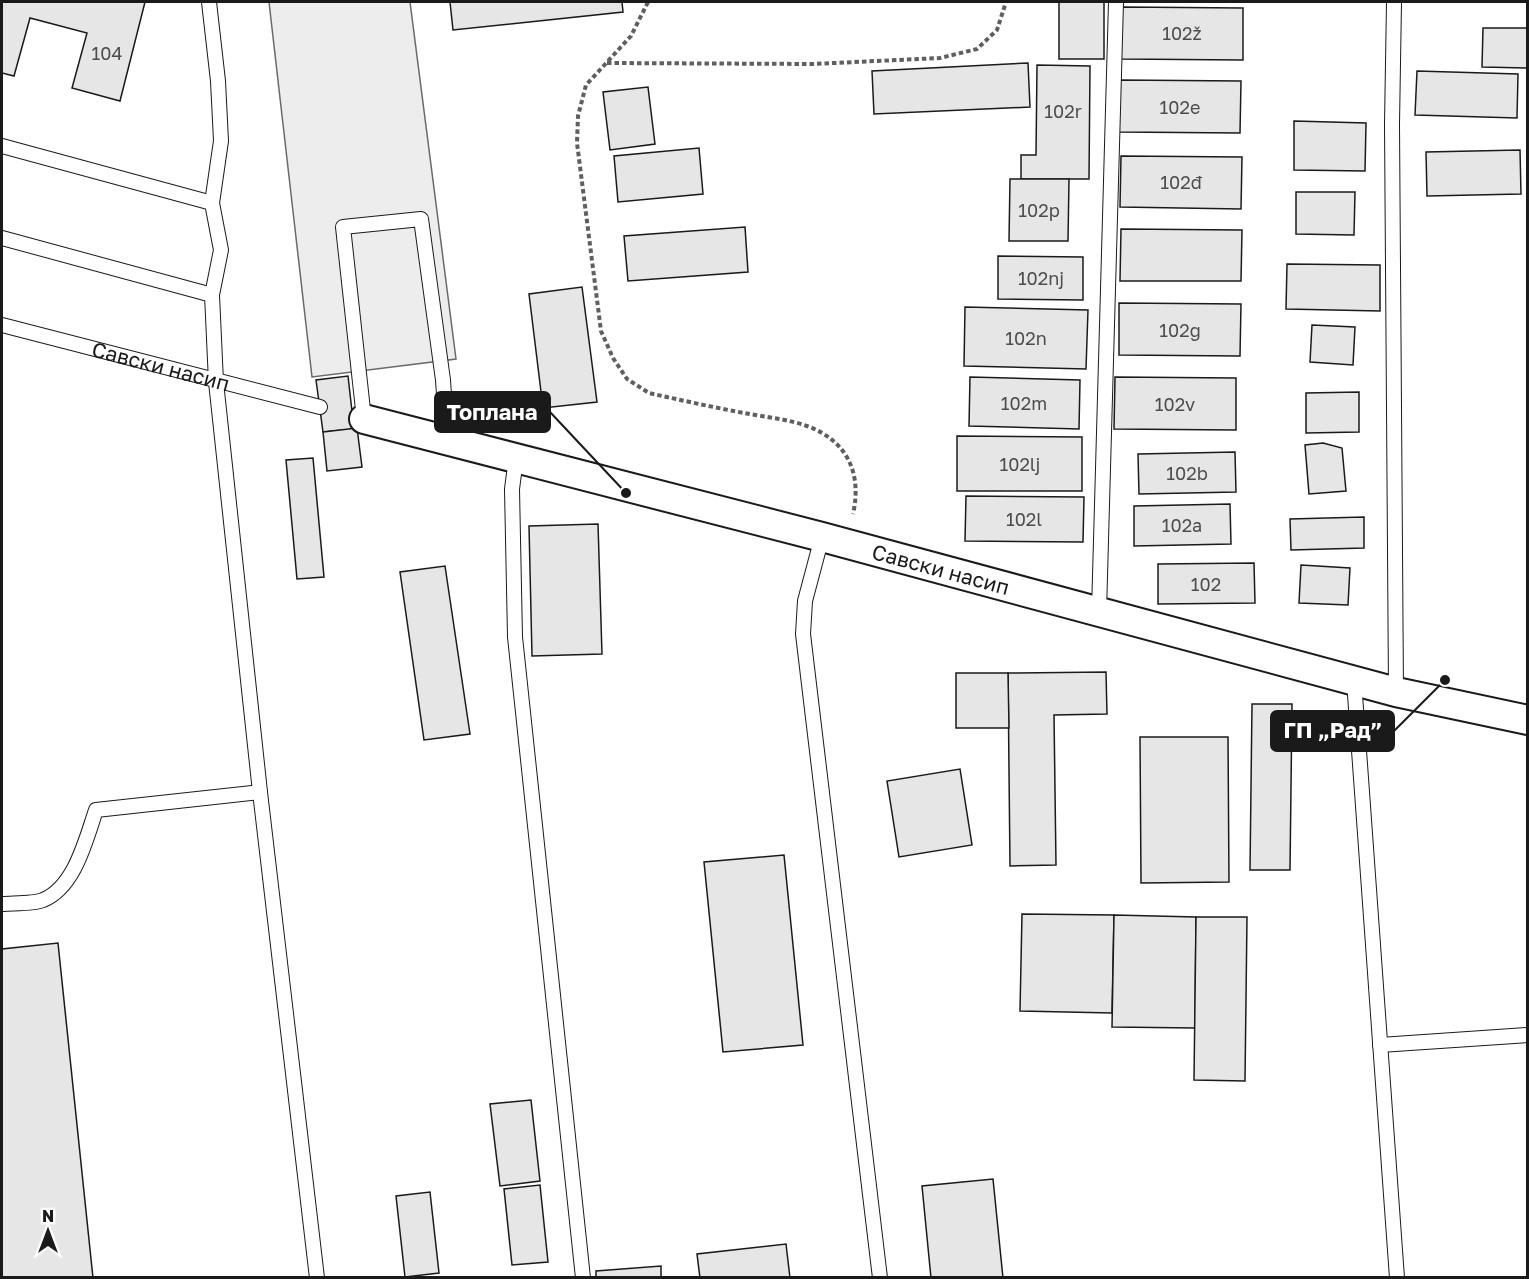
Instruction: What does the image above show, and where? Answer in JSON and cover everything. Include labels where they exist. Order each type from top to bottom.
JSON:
[{"type":"street","name":"Савски насип","points":[[359,417],[834,541],[1396,692],[1527,720]]},
{"type":"lane","points":[[209,2],[218,81],[221,141],[212,203],[221,250],[212,295],[216,382],[260,792],[317,1278]]},
{"type":"lane","points":[[1099,612],[1116,2]]},
{"type":"lane","points":[[1394,2],[1392,124],[1396,692]]},
{"type":"lane","points":[[2,146],[212,203]]},
{"type":"lane","points":[[359,417],[343,226],[421,219],[443,380],[447,439]]},
{"type":"lane","points":[[2,238],[212,295]]},
{"type":"lane","name":"Савски насип","points":[[2,325],[320,407]]},
{"type":"lane","points":[[516,458],[512,489],[515,637],[583,1278]]},
{"type":"lane","points":[[834,541],[805,601],[803,634],[880,1278]]},
{"type":"lane","points":[[1354,681],[1398,1278]]},
{"type":"lane","points":[[2,904],[43,900],[65,883],[81,853],[96,810],[260,792]]},
{"type":"lane","points":[[1380,1045],[1527,1035]]},
{"type":"path","points":[[648,2],[631,36],[586,86],[578,116],[577,143],[601,331],[613,358],[627,380],[649,393],[807,426],[831,440],[848,457],[855,477],[857,497],[834,541]]},
{"type":"path","points":[[606,63],[813,64],[940,58],[977,49],[997,30],[1006,2]]},
{"type":"shaded area","points":[[269,2],[410,2],[456,359],[312,377]]},
{"type":"building","points":[[2,2],[145,2],[120,101],[72,88],[87,33],[30,18],[14,76],[2,73]]},
{"type":"building","points":[[450,2],[622,2],[623,12],[453,30]]},
{"type":"building","points":[[1059,2],[1104,2],[1104,59],[1059,59]]},
{"type":"building","points":[[1122,7],[1243,8],[1243,60],[1121,59]]},
{"type":"building","points":[[1483,28],[1528,28],[1528,68],[1482,67]]},
{"type":"building","points":[[1028,63],[1030,107],[874,114],[872,71]]},
{"type":"building","points":[[1037,65],[1090,66],[1089,179],[1021,179],[1021,155],[1036,155]]},
{"type":"building","points":[[1417,71],[1518,74],[1517,118],[1415,115]]},
{"type":"building","points":[[1119,80],[1241,81],[1240,133],[1119,132]]},
{"type":"building","points":[[648,87],[655,144],[610,150],[603,92]]},
{"type":"building","points":[[1294,121],[1366,123],[1365,171],[1294,170]]},
{"type":"building","points":[[699,148],[703,194],[618,202],[614,156]]},
{"type":"building","points":[[1520,150],[1521,194],[1427,196],[1426,152]]},
{"type":"building","points":[[1121,156],[1242,157],[1241,209],[1120,207]]},
{"type":"building","points":[[1010,179],[1069,179],[1068,241],[1009,241]]},
{"type":"building","points":[[1296,192],[1355,192],[1354,235],[1296,234]]},
{"type":"building","points":[[745,227],[748,272],[628,281],[624,236]]},
{"type":"building","points":[[1121,229],[1242,230],[1241,281],[1120,281]]},
{"type":"building","points":[[998,256],[1083,257],[1083,300],[998,299]]},
{"type":"building","points":[[1287,264],[1380,265],[1380,311],[1286,309]]},
{"type":"building","points":[[582,287],[597,402],[543,408],[529,294]]},
{"type":"building","points":[[1119,303],[1241,304],[1240,356],[1119,355]]},
{"type":"building","points":[[965,307],[1088,310],[1086,369],[964,366]]},
{"type":"building","points":[[1312,325],[1355,327],[1353,365],[1310,362]]},
{"type":"building","points":[[348,376],[354,429],[323,432],[316,380]]},
{"type":"building","points":[[970,377],[1080,380],[1079,429],[969,426]]},
{"type":"building","points":[[1115,377],[1236,378],[1236,430],[1114,429]]},
{"type":"building","points":[[1359,392],[1359,432],[1306,433],[1306,393]]},
{"type":"building","points":[[357,428],[362,467],[327,471],[323,432]]},
{"type":"building","points":[[957,436],[1082,437],[1082,491],[957,491]]},
{"type":"building","points":[[1323,443],[1342,448],[1346,491],[1309,494],[1305,445]]},
{"type":"building","points":[[1235,452],[1236,492],[1139,494],[1138,454]]},
{"type":"building","points":[[313,458],[324,577],[297,579],[286,460]]},
{"type":"building","points":[[966,496],[1084,497],[1083,542],[965,541]]},
{"type":"building","points":[[1230,504],[1231,544],[1134,546],[1134,506]]},
{"type":"building","points":[[1364,517],[1364,548],[1291,550],[1290,519]]},
{"type":"building","points":[[598,524],[602,654],[532,656],[529,526]]},
{"type":"building","points":[[1254,563],[1255,603],[1158,604],[1158,564]]},
{"type":"building","points":[[1301,565],[1350,568],[1348,605],[1299,603]]},
{"type":"building","points":[[445,566],[470,734],[424,740],[400,572]]},
{"type":"building","points":[[1106,672],[1107,714],[1054,715],[1056,865],[1010,866],[1008,673]]},
{"type":"building","points":[[956,673],[1008,673],[1009,728],[956,728]]},
{"type":"building","points":[[1252,704],[1292,704],[1290,870],[1250,870]]},
{"type":"building","points":[[1140,737],[1228,737],[1229,882],[1141,883]]},
{"type":"building","points":[[960,769],[972,845],[899,857],[887,781]]},
{"type":"building","points":[[784,855],[803,1045],[723,1052],[704,862]]},
{"type":"building","points":[[1022,914],[1114,915],[1112,1013],[1020,1011]]},
{"type":"building","points":[[1114,915],[1196,917],[1195,1028],[1112,1027]]},
{"type":"building","points":[[1196,917],[1247,917],[1245,1081],[1194,1080]]},
{"type":"building","points":[[58,943],[93,1278],[2,1278],[2,949]]},
{"type":"building","points":[[531,1100],[540,1181],[500,1186],[490,1104]]},
{"type":"building","points":[[993,1179],[1003,1278],[931,1278],[922,1186]]},
{"type":"building","points":[[540,1185],[548,1262],[512,1265],[504,1189]]},
{"type":"building","points":[[430,1192],[439,1273],[405,1277],[396,1196]]},
{"type":"building","points":[[786,1244],[790,1278],[700,1278],[697,1254]]},
{"type":"building","points":[[661,1266],[661,1278],[596,1278],[596,1271]]},
{"type":"place","name":"Топлана","points":[[626,493]]},
{"type":"place","name":"ГП „Рад”","points":[[1445,680]]}]
